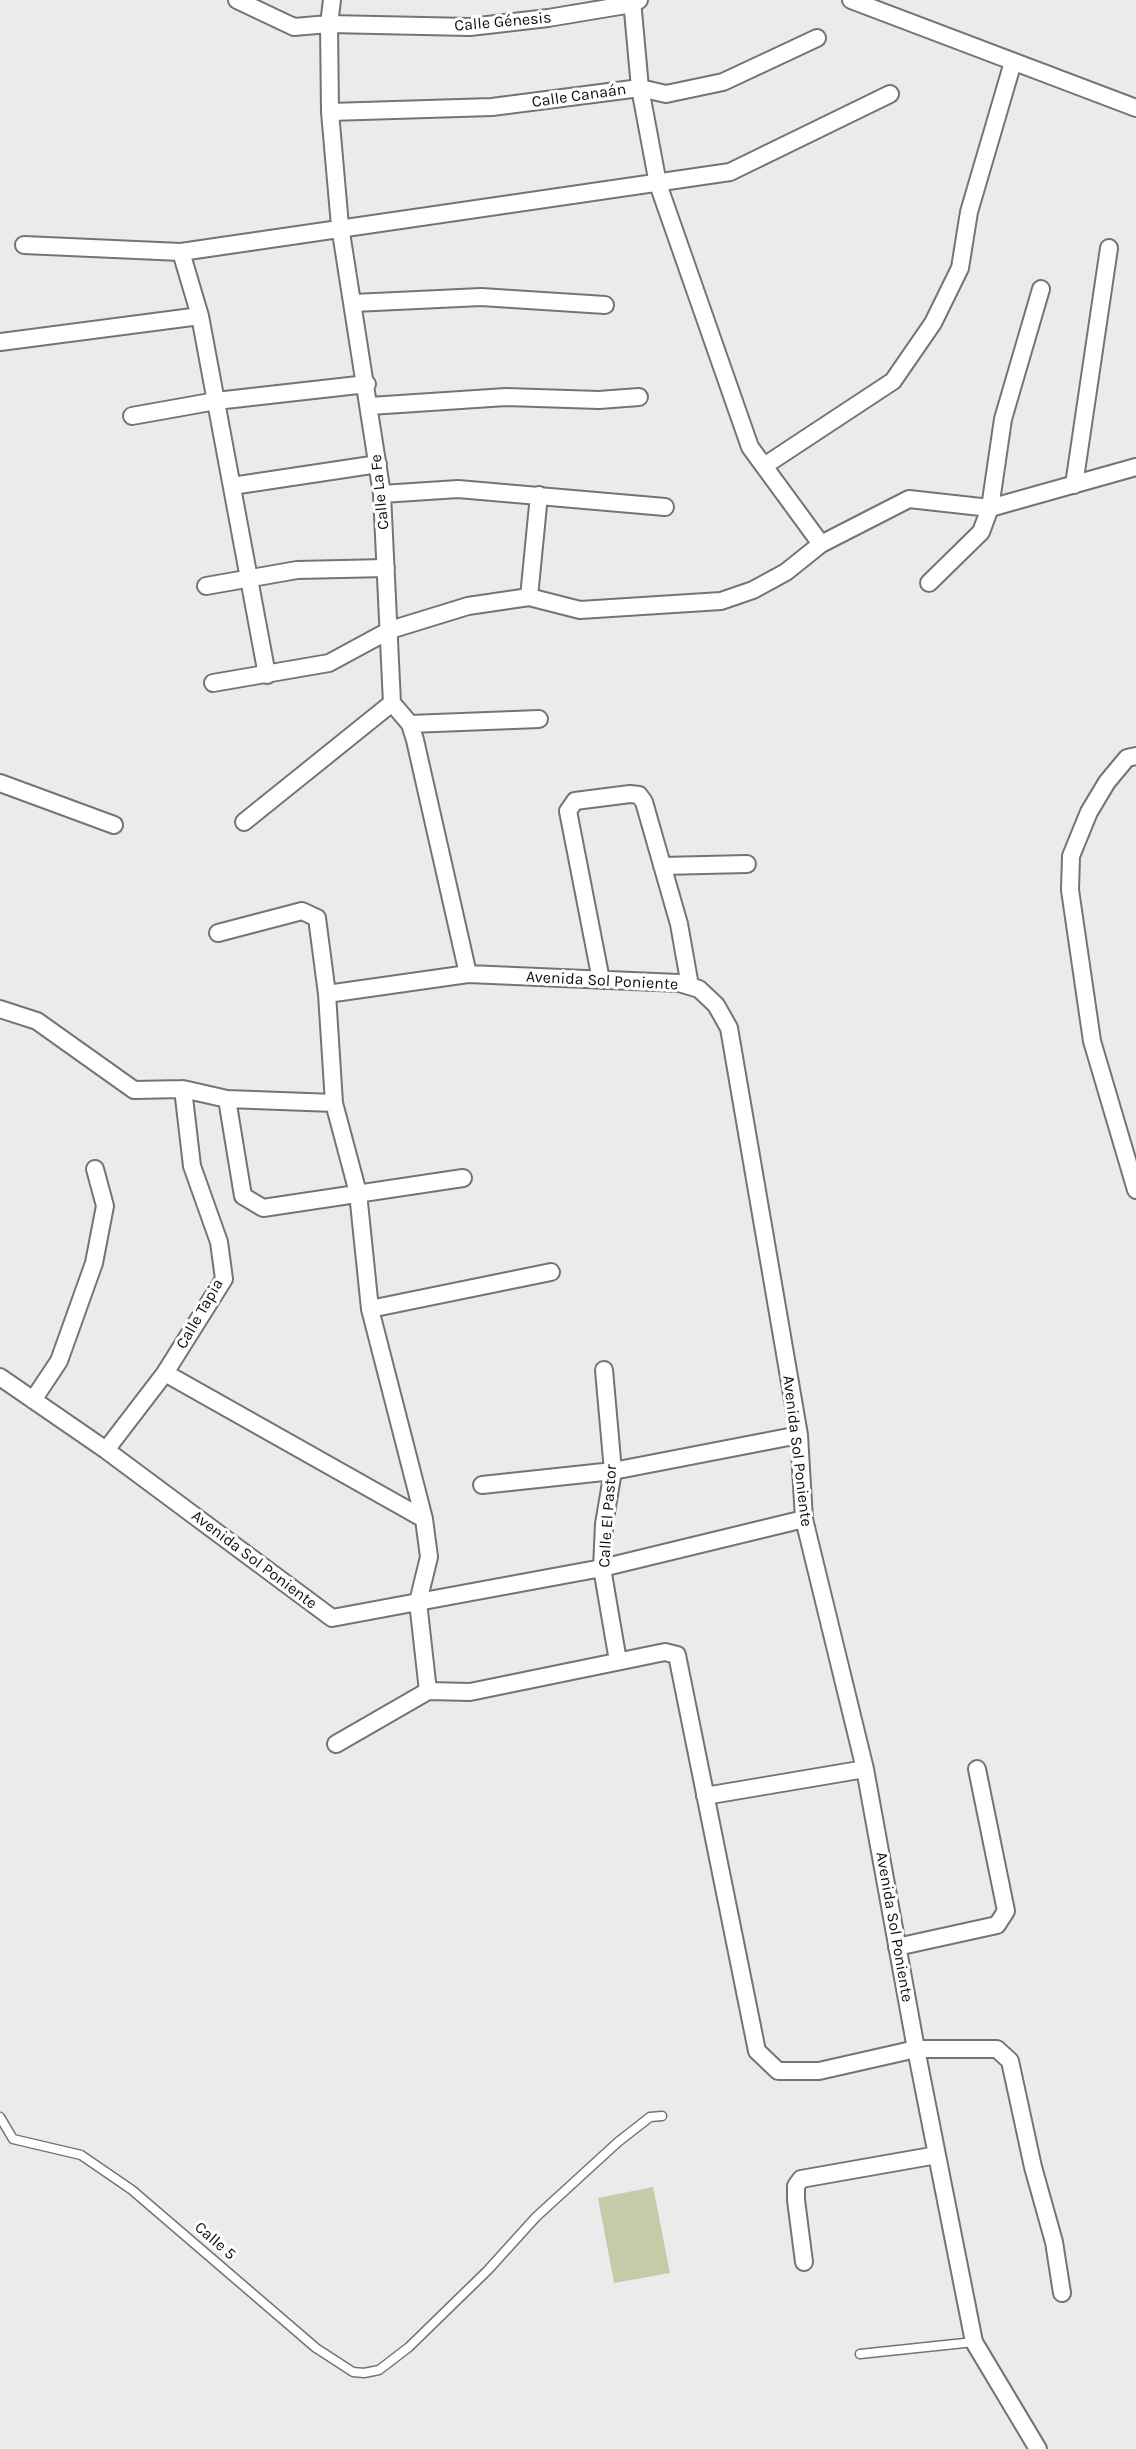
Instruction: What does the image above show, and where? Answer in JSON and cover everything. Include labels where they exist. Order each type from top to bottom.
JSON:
[{"type":"street","name":"Calle Génesis","points":[[237,0],[294,27],[329,24],[470,27],[549,18],[634,1]]},
{"type":"street","name":"Calle La Fe","points":[[332,0],[329,24],[330,112],[340,226],[367,384],[382,494],[392,703]]},
{"type":"street","points":[[851,0],[1136,108]]},
{"type":"street","points":[[634,1],[640,88],[658,183],[750,447],[821,544]]},
{"type":"street","name":"Calle Canaán","points":[[330,112],[492,107],[640,88],[666,94],[723,82],[817,38]]},
{"type":"street","points":[[764,466],[892,381],[933,323],[960,268],[969,212],[1013,62]]},
{"type":"street","points":[[24,245],[181,252],[340,226],[730,172],[891,94]]},
{"type":"street","points":[[1074,485],[1109,248]]},
{"type":"street","points":[[181,252],[200,316],[267,675]]},
{"type":"street","points":[[929,583],[981,532],[990,508],[1003,419],[1041,289]]},
{"type":"street","points":[[354,303],[481,297],[605,305]]},
{"type":"street","points":[[0,342],[200,316]]},
{"type":"street","points":[[132,416],[216,401],[367,384]]},
{"type":"street","points":[[370,406],[506,397],[599,400],[639,397]]},
{"type":"street","points":[[232,486],[378,464]]},
{"type":"street","points":[[213,683],[329,663],[390,630],[468,606],[529,597],[552,605],[580,610],[722,601],[753,590],[786,572],[821,544],[909,499],[990,508],[1136,467]]},
{"type":"street","points":[[382,494],[458,489],[665,507]]},
{"type":"street","points":[[529,597],[538,495]]},
{"type":"street","points":[[206,586],[297,570],[386,568]]},
{"type":"street","points":[[244,822],[392,703],[410,724],[468,974]]},
{"type":"street","points":[[410,724],[539,719]]},
{"type":"street","points":[[1136,756],[1127,758],[1107,782],[1089,812],[1071,856],[1070,890],[1092,1041],[1136,1190]]},
{"type":"street","points":[[0,783],[114,825]]},
{"type":"street","points":[[601,980],[568,811],[570,804],[575,801],[639,795],[644,802],[678,924],[690,986]]},
{"type":"street","points":[[662,866],[747,864]]},
{"type":"street","points":[[218,933],[302,911],[317,918],[327,994],[334,1103],[358,1193],[370,1309],[424,1519],[429,1557],[418,1602],[428,1692]]},
{"type":"street","name":"Avenida Sol Poniente","points":[[327,994],[468,974],[679,983],[699,989],[716,1005],[729,1028],[799,1435],[804,1519],[865,1769],[916,2049],[974,2342],[1038,2449]]},
{"type":"street","points":[[0,1009],[37,1021],[134,1090],[183,1089],[227,1099],[334,1103]]},
{"type":"street","name":"Calle Tapia","points":[[106,1450],[165,1373],[224,1279],[219,1242],[192,1166],[183,1089]]},
{"type":"street","points":[[227,1099],[243,1196],[263,1208],[463,1178]]},
{"type":"street","points":[[33,1400],[59,1361],[94,1263],[105,1206],[95,1169]]},
{"type":"street","points":[[370,1309],[551,1272]]},
{"type":"street","name":"Calle El Pastor","points":[[604,1370],[613,1472],[604,1524],[602,1568],[618,1661]]},
{"type":"street","points":[[165,1373],[424,1519]]},
{"type":"street","name":"Avenida Sol Poniente","points":[[0,1377],[106,1450],[332,1618],[602,1568],[804,1519]]},
{"type":"street","points":[[482,1485],[613,1472],[799,1435]]},
{"type":"street","points":[[336,1744],[428,1692],[470,1692],[665,1652],[677,1655],[757,2051],[778,2071],[819,2071],[916,2049],[997,2049],[1010,2061],[1054,2242],[1062,2293]]},
{"type":"street","points":[[897,1947],[997,1924],[1006,1911],[977,1768]]},
{"type":"street","points":[[705,1796],[865,1769]]},
{"type":"street","points":[[804,2262],[796,2200],[796,2186],[801,2180],[937,2156]]},
{"type":"lane","name":"Calle 5","points":[[0,2117],[13,2139],[81,2155],[132,2190],[316,2348],[353,2372],[380,2370],[409,2347],[488,2270],[536,2217],[618,2142],[650,2117],[662,2116]]},
{"type":"lane","points":[[860,2354],[974,2342]]},
{"type":"green space","points":[[653,2187],[670,2273],[614,2283],[598,2198]]}]
